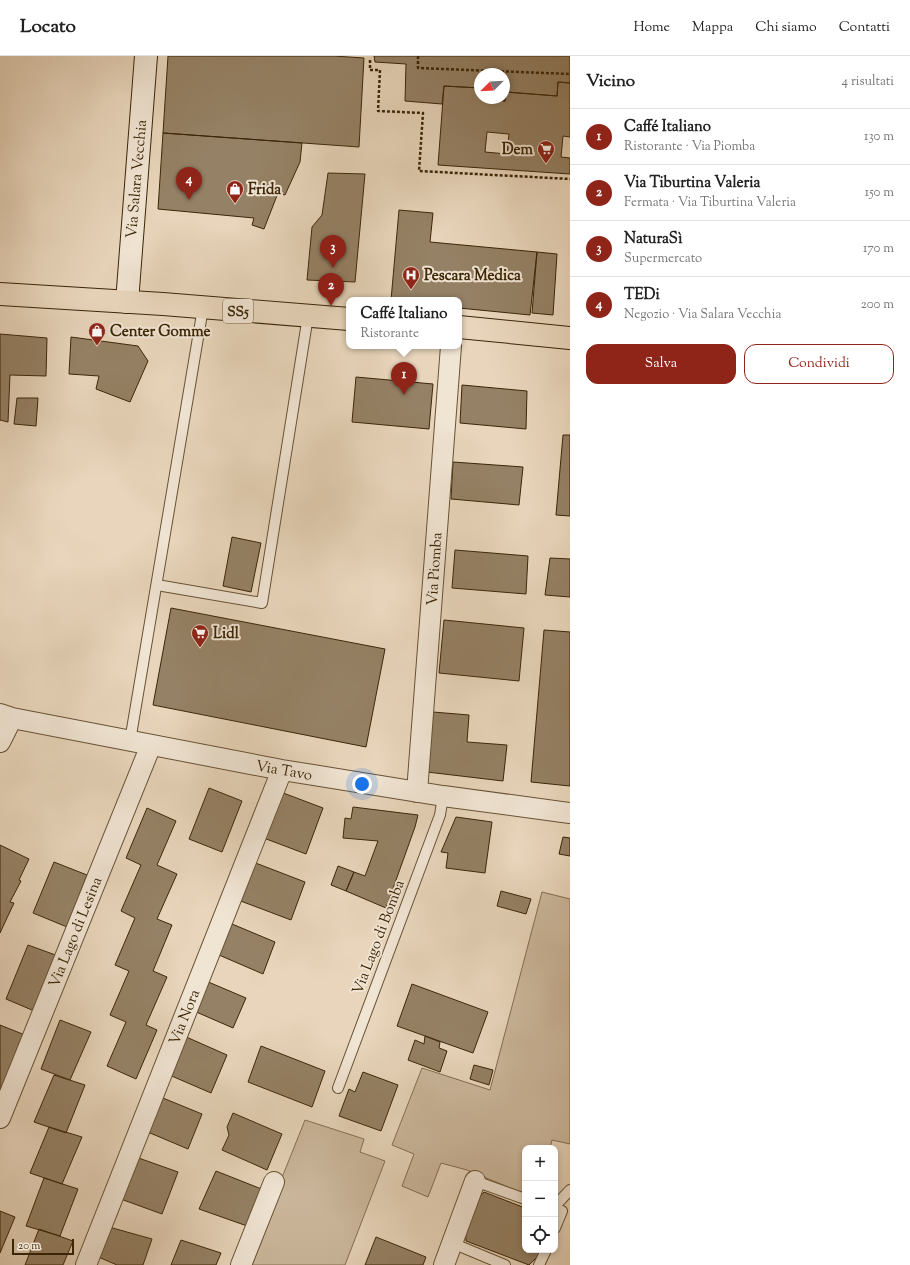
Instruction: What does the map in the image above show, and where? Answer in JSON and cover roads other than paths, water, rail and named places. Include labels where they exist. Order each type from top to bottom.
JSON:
[{"type":"main road","name":"SS5","points":[[0,294],[346,319]]},
{"type":"main road","points":[[462,327],[570,338]]},
{"type":"street","name":"Via Salara Vecchia","points":[[127,302],[146,56]]},
{"type":"street","name":"Via Piomba","points":[[418,792],[451,349]]},
{"type":"street","name":"Via Tavo","points":[[6,716],[282,770],[443,796],[570,813]]},
{"type":"street","points":[[0,742],[6,716]]},
{"type":"street","name":"Via Lago di Lesina","points":[[0,1118],[151,745]]},
{"type":"street","name":"Via Nora","points":[[86,1265],[282,770]]},
{"type":"street","points":[[444,1265],[475,1181]]},
{"type":"street","points":[[241,1265],[274,1182]]},
{"type":"lane","points":[[130,741],[203,308]]},
{"type":"lane","points":[[156,585],[262,603],[308,316]]},
{"type":"lane","name":"Via Lago di Bomba","points":[[338,1088],[440,815],[443,796]]},
{"type":"lane","points":[[475,1181],[522,1197]]},
{"type":"lane","points":[[558,1203],[570,1190]]},
{"type":"lane","points":[[558,1210],[562,1212],[558,1221]]},
{"type":"lane","points":[[452,1243],[505,1265]]},
{"type":"lane","points":[[539,1265],[545,1253]]},
{"type":"place","name":"Dem","points":[[546,164]]},
{"type":"place","name":"TEDi","points":[[189,200]]},
{"type":"place","name":"Frida","points":[[235,204]]},
{"type":"place","name":"NaturaSì","points":[[333,268]]},
{"type":"place","name":"Pescara Medica","points":[[411,290]]},
{"type":"place","name":"Via Tiburtina Valeria","points":[[331,306]]},
{"type":"place","name":"Center Gomme","points":[[97,346]]},
{"type":"place","name":"Caffé Italiano","points":[[404,395]]},
{"type":"place","name":"Lidl","points":[[200,648]]}]
